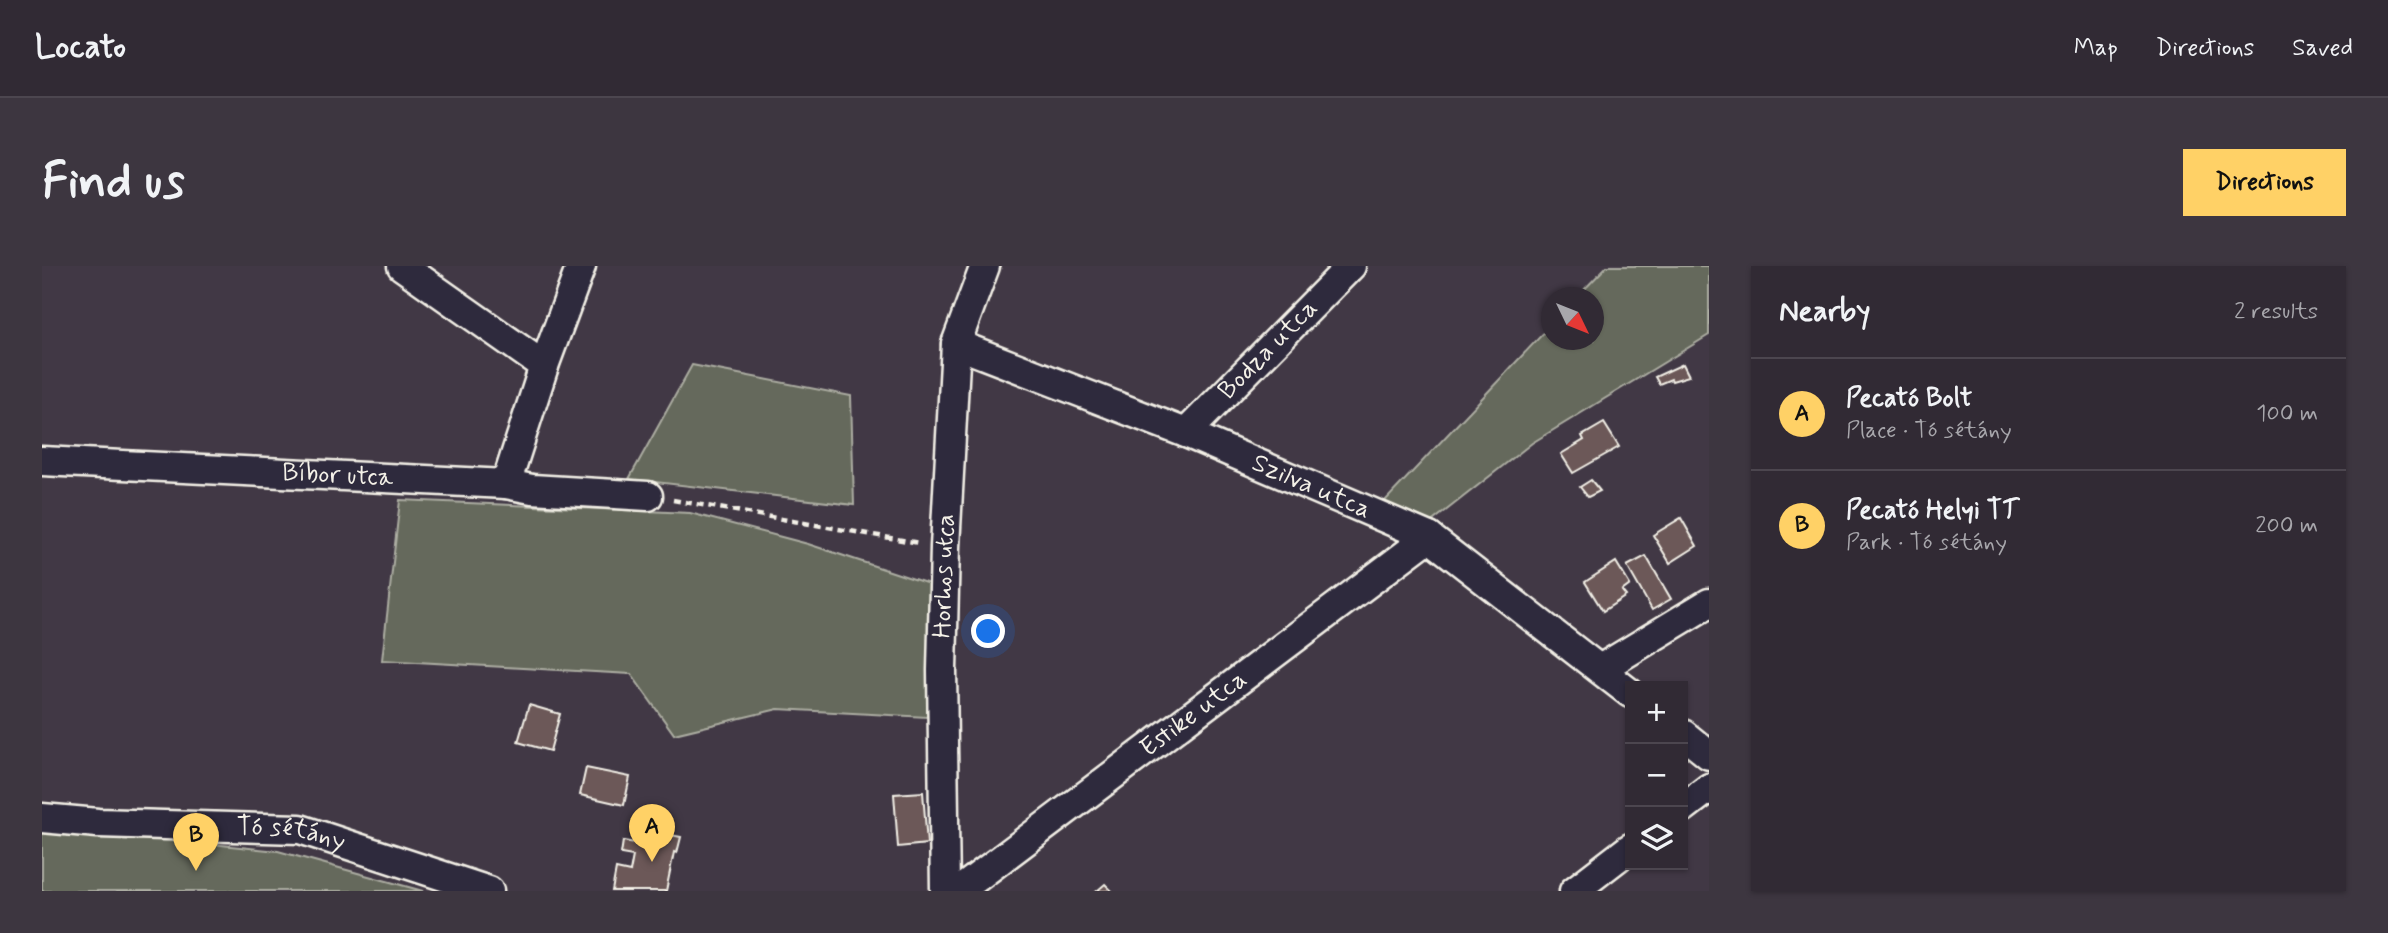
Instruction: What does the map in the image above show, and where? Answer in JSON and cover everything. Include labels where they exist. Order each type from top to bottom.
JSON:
[{"type":"street","points":[[402,266],[544,366]]},
{"type":"street","points":[[506,484],[544,366],[581,266]]},
{"type":"street","name":"Horhos utca","points":[[945,891],[942,670],[945,547],[956,344],[985,266]]},
{"type":"street","name":"Bodza utca","points":[[1186,433],[1351,266]]},
{"type":"street","name":"Szilva utca","points":[[956,344],[1186,433],[1429,537],[1625,689]]},
{"type":"street","name":"Bíbor utca","points":[[42,461],[506,484],[532,489],[648,496]]},
{"type":"street","name":"Estike utca","points":[[959,891],[1429,537]]},
{"type":"street","points":[[1600,669],[1709,603]]},
{"type":"street","points":[[1688,738],[1709,755]]},
{"type":"street","points":[[1684,807],[1709,788]]},
{"type":"street","name":"Tó sétány","points":[[42,818],[98,823],[300,830],[489,891]]},
{"type":"street","points":[[1574,891],[1625,852]]},
{"type":"path","points":[[648,496],[945,547]]},
{"type":"green space","points":[[1607,266],[1709,266],[1709,335],[1532,443],[1425,527],[1384,502],[1541,336],[1541,350],[1604,350],[1604,287],[1587,287]]},
{"type":"green space","points":[[692,365],[851,396],[854,505],[629,479]]},
{"type":"green space","points":[[400,500],[690,513],[808,544],[932,585],[927,717],[778,709],[674,734],[631,674],[382,660]]},
{"type":"green space","points":[[42,831],[125,835],[278,851],[423,891],[42,891]]},
{"type":"building","points":[[1683,364],[1689,376],[1659,384],[1655,377]]},
{"type":"building","points":[[1604,423],[1619,447],[1573,473],[1561,454],[1584,440],[1582,436]]},
{"type":"building","points":[[1591,480],[1600,491],[1588,497],[1580,487]]},
{"type":"building","points":[[1681,518],[1697,546],[1670,563],[1653,535]]},
{"type":"building","points":[[1646,556],[1671,599],[1652,610],[1627,566]]},
{"type":"building","points":[[1616,562],[1630,585],[1622,591],[1626,596],[1603,611],[1585,582]]},
{"type":"building","points":[[529,705],[560,714],[550,751],[518,742]]},
{"type":"building","points":[[586,768],[630,777],[624,805],[580,795]]},
{"type":"building","points":[[923,792],[927,844],[898,847],[894,794]]},
{"type":"building","points":[[651,831],[681,837],[677,853],[674,852],[666,891],[612,891],[616,869],[630,872],[633,856],[621,854],[623,841],[648,845]]},
{"type":"building","points":[[1105,884],[1112,891],[1097,891]]},
{"type":"place","name":"Pecató Bolt","points":[[652,862]]},
{"type":"place","name":"Pecató Helyi TT","points":[[196,871]]}]
